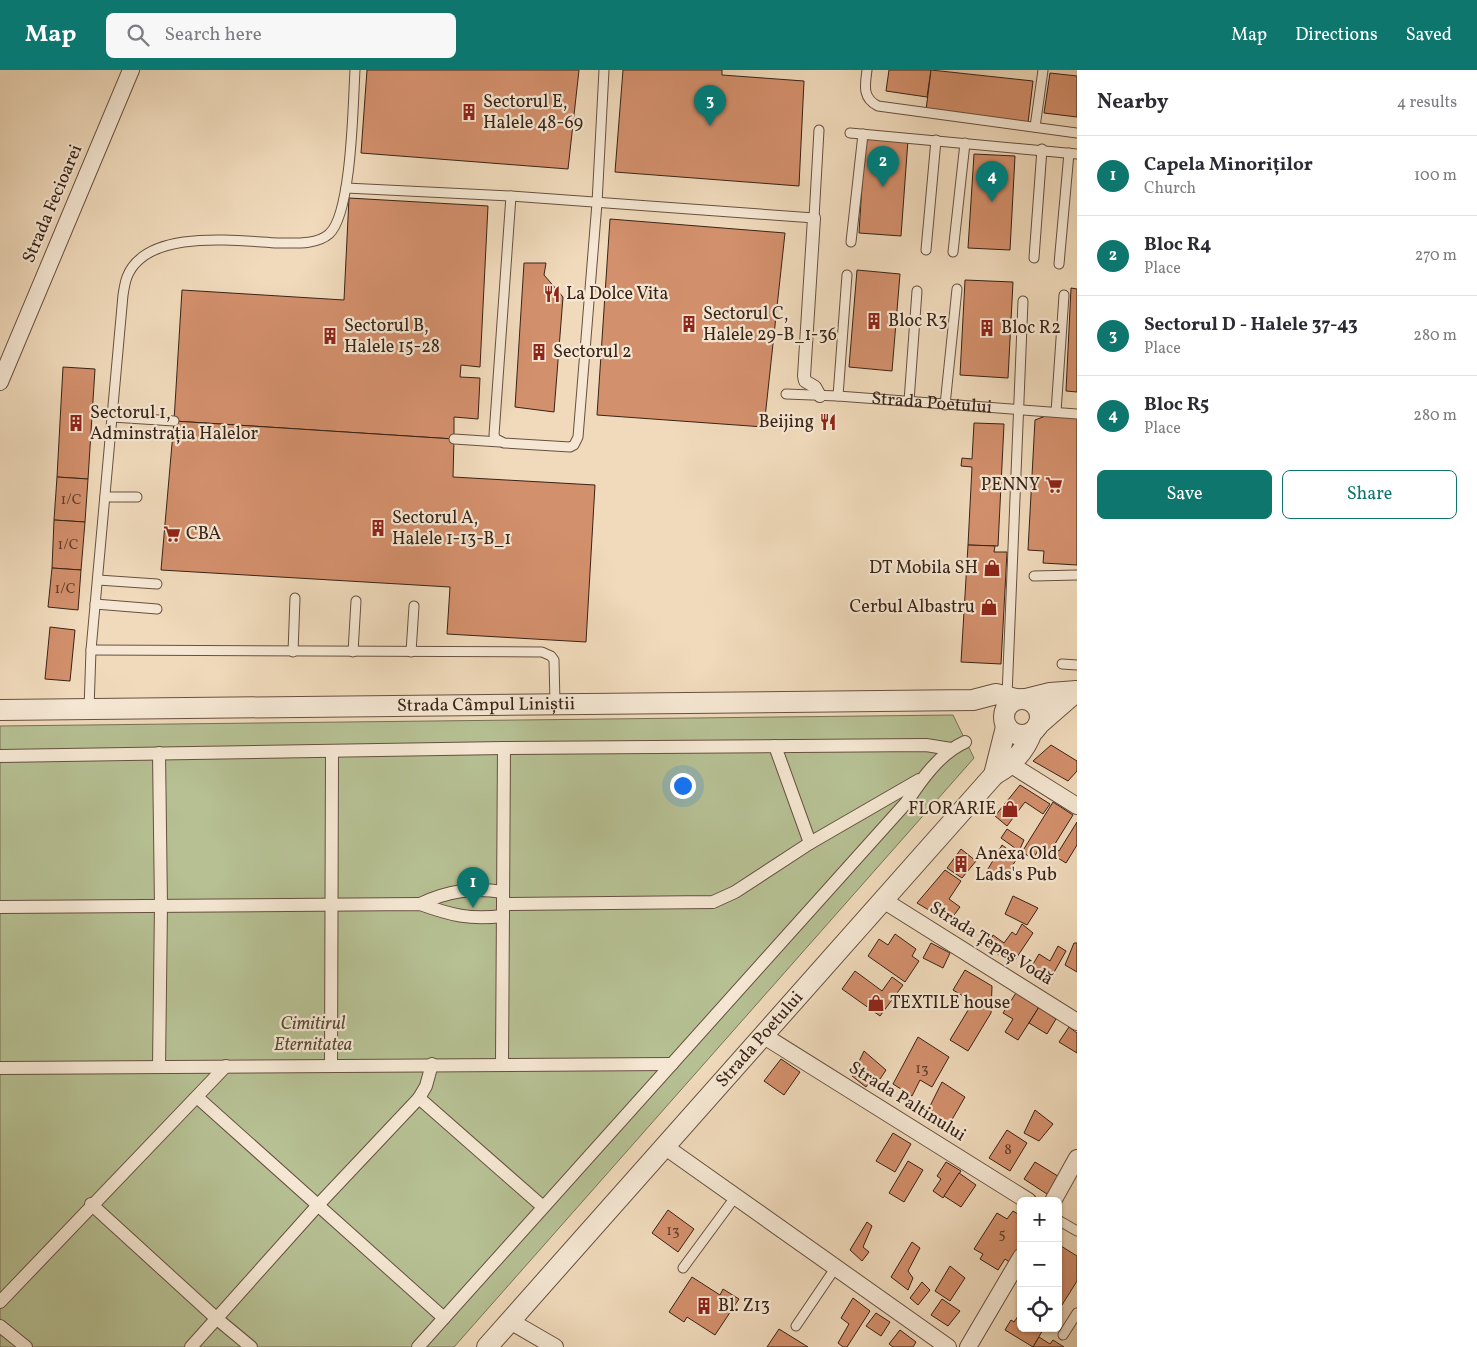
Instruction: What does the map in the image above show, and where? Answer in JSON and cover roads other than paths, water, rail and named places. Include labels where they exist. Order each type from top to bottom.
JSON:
[{"type":"street","name":"Strada Fecioarei","points":[[0,382],[131,70]]},
{"type":"street","points":[[814,218],[804,376],[805,381],[815,387],[820,396]]},
{"type":"street","name":"Strada Câmpul Liniștii","points":[[0,710],[973,700],[992,694],[1016,698],[1077,691]]},
{"type":"street","name":"Strada Poetului","points":[[487,1347],[883,900],[1002,769],[1024,748],[1035,729],[1077,691]]},
{"type":"street","points":[[973,700],[1005,722],[1018,735],[1035,729],[1040,716],[1038,707],[1016,698],[1008,704],[1005,722],[1002,769],[1077,806]]},
{"type":"street","points":[[418,1347],[542,1206],[906,803],[922,778],[951,748],[965,742]]},
{"type":"street","points":[[0,756],[504,748],[926,745],[951,748]]},
{"type":"street","points":[[775,746],[810,843]]},
{"type":"street","points":[[502,1063],[504,748]]},
{"type":"street","points":[[331,1066],[332,752]]},
{"type":"street","points":[[159,754],[161,906],[159,1067]]},
{"type":"street","points":[[0,907],[333,903],[420,904],[455,917],[470,918],[503,904],[713,902],[735,892],[810,843],[922,778]]},
{"type":"street","points":[[420,904],[455,891],[471,889],[503,904]]},
{"type":"street","name":"Strada Țepeș Vodă","points":[[883,900],[1077,1022]]},
{"type":"street","name":"Strada Paltinului","points":[[764,1036],[1022,1197]]},
{"type":"street","points":[[0,1068],[502,1063],[672,1064]]},
{"type":"street","points":[[192,1347],[319,1204],[419,1098],[426,1086],[432,1064]]},
{"type":"street","points":[[0,1302],[226,1066]]},
{"type":"street","points":[[197,1097],[319,1204],[444,1318]]},
{"type":"street","points":[[419,1098],[542,1206]]},
{"type":"street","points":[[664,1146],[948,1347]]},
{"type":"street","points":[[1055,1197],[1077,1158]]},
{"type":"street","points":[[92,1204],[216,1318],[251,1347]]},
{"type":"street","points":[[968,1347],[1017,1264]]},
{"type":"street","points":[[510,1321],[555,1347]]},
{"type":"street","points":[[0,1326],[26,1347]]},
{"type":"lane","points":[[89,709],[95,604],[123,295],[127,276],[136,264],[152,251],[170,244],[198,240],[296,243],[315,240],[330,234],[336,224],[346,188],[355,70]]},
{"type":"lane","points":[[454,439],[566,448],[574,445],[577,441],[597,203],[604,70]]},
{"type":"lane","points":[[867,70],[864,89],[870,102],[878,106],[1077,133]]},
{"type":"lane","points":[[1035,127],[1043,70]]},
{"type":"lane","points":[[346,188],[511,196],[814,218],[818,130]]},
{"type":"lane","points":[[850,133],[1073,154],[1059,264]]},
{"type":"lane","points":[[851,242],[863,134]]},
{"type":"lane","points":[[926,250],[936,140]]},
{"type":"lane","points":[[952,252],[965,143]]},
{"type":"lane","points":[[1034,258],[1042,150]]},
{"type":"lane","points":[[500,442],[496,439],[493,430],[511,196]]},
{"type":"lane","points":[[838,396],[847,276]]},
{"type":"lane","points":[[945,406],[957,289]]},
{"type":"lane","points":[[909,401],[918,291]]},
{"type":"lane","points":[[1056,412],[1064,295]]},
{"type":"lane","points":[[1016,698],[1017,410],[1024,301]]},
{"type":"lane","name":"Strada Poetului","points":[[786,394],[838,396],[909,401],[945,406],[1077,414]]},
{"type":"lane","points":[[112,417],[174,421]]},
{"type":"lane","points":[[105,496],[137,497]]},
{"type":"lane","points":[[1034,576],[1077,575]]},
{"type":"lane","points":[[98,580],[157,584]]},
{"type":"lane","points":[[293,652],[294,598]]},
{"type":"lane","points":[[353,652],[356,601]]},
{"type":"lane","points":[[95,604],[157,609]]},
{"type":"lane","points":[[411,652],[414,606]]},
{"type":"lane","points":[[92,650],[547,653],[551,656],[554,664],[555,704]]},
{"type":"lane","points":[[1062,664],[1077,665]]},
{"type":"lane","points":[[683,1268],[736,1196]]},
{"type":"lane","points":[[1062,1222],[1077,1231]]},
{"type":"lane","points":[[796,1326],[836,1267]]},
{"type":"lane","points":[[1063,1336],[1077,1314]]},
{"type":"place","name":"Sectorul E, Halele 48-69","points":[[469,112]]},
{"type":"place","name":"Sectorul D - Halele 37-43","points":[[710,126]]},
{"type":"place","name":"Bloc R4","points":[[883,187]]},
{"type":"place","name":"Bloc R5","points":[[992,202]]},
{"type":"place","name":"La Dolce Vita","points":[[552,294]]},
{"type":"place","name":"Bloc R3","points":[[874,321]]},
{"type":"place","name":"Sectorul C, Halele 29-B_1-36","points":[[689,324]]},
{"type":"place","name":"Bloc R2","points":[[987,328]]},
{"type":"place","name":"Sectorul B, Halele 15-28","points":[[330,336]]},
{"type":"place","name":"Sectorul 2","points":[[539,352]]},
{"type":"place","name":"Beijing","points":[[828,422]]},
{"type":"place","name":"Sectorul 1, Adminstrația Halelor","points":[[76,423]]},
{"type":"place","name":"PENNY","points":[[1054,485]]},
{"type":"place","name":"Sectorul A, Halele 1-13-B_1","points":[[378,528]]},
{"type":"place","name":"CBA","points":[[172,534]]},
{"type":"place","name":"DT Mobila SH","points":[[992,568]]},
{"type":"place","name":"Cerbul Albastru","points":[[989,607]]},
{"type":"place","name":"FLORARIE","points":[[1010,809]]},
{"type":"place","name":"Anexa Old Lads's Pub","points":[[961,864]]},
{"type":"place","name":"Capela Minoriților","points":[[473,908]]},
{"type":"place","name":"TEXTILE house","points":[[876,1003]]},
{"type":"place","name":"Bl. Z13","points":[[704,1306]]},
{"type":"park label","name":"Cimitirul Eternitatea","points":[[313,1034]]}]
